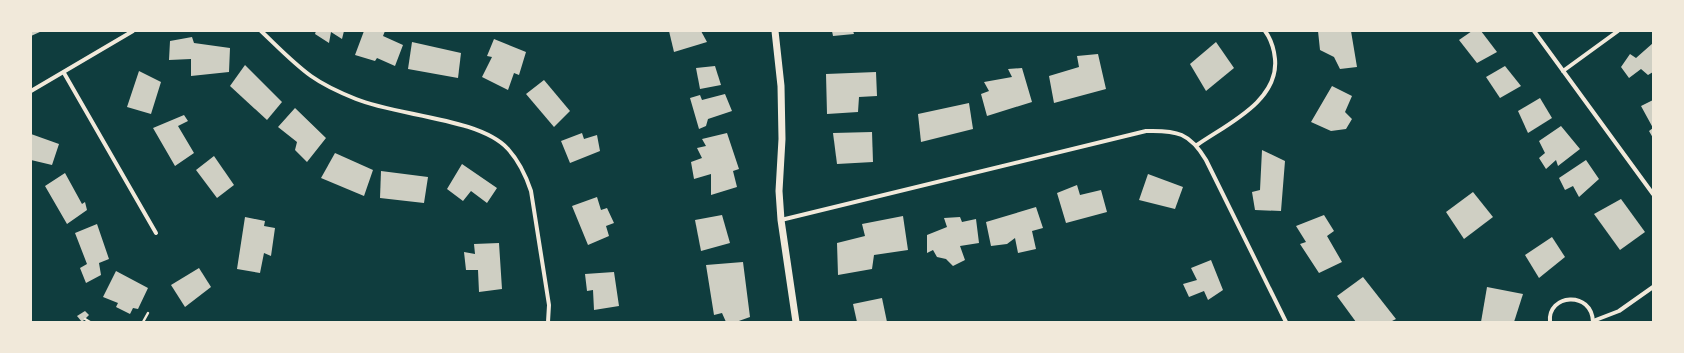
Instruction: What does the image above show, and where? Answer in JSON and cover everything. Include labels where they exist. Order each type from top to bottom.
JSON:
[{"type":"street","points":[[31,91],[64,73],[133,31]]},
{"type":"street","points":[[261,31],[310,75],[335,90],[358,100],[386,109],[473,128],[492,137],[508,148],[526,176],[531,191],[549,305],[548,322]]},
{"type":"street","points":[[775,31],[781,86],[782,139],[779,191],[781,220],[796,322]]},
{"type":"street","points":[[1197,144],[1253,106],[1263,98],[1272,85],[1275,74],[1274,50],[1265,31]]},
{"type":"street","points":[[1534,31],[1653,194]]},
{"type":"street","points":[[1563,71],[1618,31]]},
{"type":"street","points":[[64,73],[156,233]]},
{"type":"street","points":[[781,220],[1146,131],[1164,130],[1181,134],[1197,144],[1286,322]]},
{"type":"street","points":[[1550,322],[1552,311],[1558,304],[1572,299],[1582,302],[1588,307],[1593,321],[1619,311],[1653,287]]},
{"type":"path","points":[[143,322],[148,313]]},
{"type":"path","points":[[85,319],[90,322]]},
{"type":"building","points":[[31,31],[42,31],[31,36]]},
{"type":"building","points":[[316,31],[344,31],[342,39],[331,32],[329,43],[315,34]]},
{"type":"building","points":[[364,31],[385,31],[383,36],[403,45],[395,66],[377,58],[375,61],[355,55]]},
{"type":"building","points":[[669,31],[701,31],[707,42],[674,52]]},
{"type":"building","points":[[832,31],[853,31],[854,34],[833,36]]},
{"type":"building","points":[[1318,31],[1351,31],[1357,67],[1340,69],[1334,57],[1320,50]]},
{"type":"building","points":[[1472,31],[1481,31],[1497,52],[1477,63],[1459,40]]},
{"type":"building","points":[[192,37],[194,43],[230,48],[229,72],[191,76],[191,59],[169,60],[170,41]]},
{"type":"building","points":[[494,39],[526,52],[519,75],[514,73],[508,90],[482,77],[492,57],[487,56]]},
{"type":"building","points":[[412,42],[461,53],[458,78],[408,69]]},
{"type":"building","points":[[1216,42],[1234,68],[1206,91],[1190,64]]},
{"type":"building","points":[[1653,43],[1653,72],[1648,75],[1641,69],[1629,78],[1621,67],[1630,54],[1636,58]]},
{"type":"building","points":[[1098,54],[1106,89],[1054,103],[1049,76],[1079,67],[1077,56]]},
{"type":"building","points":[[245,65],[282,102],[267,120],[230,86]]},
{"type":"building","points":[[715,66],[721,85],[700,89],[696,68]]},
{"type":"building","points":[[1505,66],[1521,86],[1500,98],[1486,77]]},
{"type":"building","points":[[1022,68],[1032,102],[987,116],[981,94],[989,91],[984,82],[1012,77],[1008,69]]},
{"type":"building","points":[[139,71],[161,82],[151,114],[127,107]]},
{"type":"building","points":[[876,72],[877,96],[859,97],[858,112],[827,114],[826,74]]},
{"type":"building","points":[[544,80],[570,111],[554,127],[526,94]]},
{"type":"building","points":[[1332,86],[1352,96],[1345,112],[1352,119],[1346,129],[1331,131],[1311,122]]},
{"type":"building","points":[[725,94],[732,111],[708,119],[706,126],[699,129],[690,98],[700,95],[702,100]]},
{"type":"building","points":[[1540,98],[1552,118],[1528,133],[1518,111]]},
{"type":"building","points":[[1653,100],[1653,128],[1641,106]]},
{"type":"building","points":[[969,103],[973,129],[921,142],[918,114]]},
{"type":"building","points":[[295,108],[326,138],[307,162],[295,150],[297,142],[278,127]]},
{"type":"building","points":[[184,115],[188,121],[178,126],[194,153],[175,166],[153,128]]},
{"type":"building","points":[[1561,126],[1580,149],[1558,166],[1556,160],[1546,169],[1539,158],[1545,153],[1539,141]]},
{"type":"building","points":[[1653,128],[1653,138],[1649,131]]},
{"type":"building","points":[[872,132],[873,162],[837,164],[833,133]]},
{"type":"building","points":[[582,133],[584,139],[597,135],[600,151],[570,163],[561,141]]},
{"type":"building","points":[[727,133],[739,169],[733,171],[737,187],[711,195],[711,174],[694,179],[691,162],[702,158],[697,148],[706,146],[702,139]]},
{"type":"building","points":[[31,134],[59,144],[52,165],[31,160]]},
{"type":"building","points":[[1262,150],[1285,161],[1281,211],[1255,210],[1252,192],[1260,190]]},
{"type":"building","points":[[335,153],[373,170],[364,196],[321,178]]},
{"type":"building","points":[[214,156],[234,185],[217,198],[196,170]]},
{"type":"building","points":[[1586,160],[1599,179],[1579,197],[1573,186],[1565,190],[1559,178]]},
{"type":"building","points":[[462,164],[497,188],[487,203],[471,191],[463,201],[447,189]]},
{"type":"building","points":[[381,171],[428,177],[424,203],[380,198]]},
{"type":"building","points":[[65,173],[82,204],[85,202],[87,210],[67,224],[45,186]]},
{"type":"building","points":[[1148,174],[1183,187],[1175,209],[1139,200]]},
{"type":"building","points":[[1077,185],[1080,195],[1101,190],[1107,212],[1066,223],[1057,193]]},
{"type":"building","points":[[1473,192],[1493,217],[1464,239],[1446,212]]},
{"type":"building","points":[[597,197],[601,210],[607,208],[614,223],[606,226],[609,236],[588,245],[572,206]]},
{"type":"building","points":[[1621,199],[1645,232],[1620,250],[1594,214]]},
{"type":"building","points":[[1036,207],[1043,228],[1032,231],[1036,249],[1018,253],[1015,238],[1007,244],[991,246],[986,222]]},
{"type":"building","points":[[722,215],[730,243],[701,251],[695,220]]},
{"type":"building","points":[[1324,215],[1334,231],[1327,236],[1342,262],[1319,273],[1300,244],[1306,242],[1296,226]]},
{"type":"building","points":[[903,216],[908,250],[874,255],[872,269],[838,275],[837,243],[865,236],[862,224]]},
{"type":"building","points":[[245,217],[265,221],[264,226],[275,228],[271,256],[264,253],[260,273],[237,269]]},
{"type":"building","points":[[960,217],[962,222],[976,219],[979,243],[960,246],[965,260],[953,266],[946,259],[937,257],[933,250],[927,253],[927,235],[947,227],[944,218]]},
{"type":"building","points":[[97,224],[109,259],[99,263],[101,275],[86,283],[80,268],[87,264],[75,233]]},
{"type":"building","points":[[1552,237],[1565,257],[1539,278],[1525,255]]},
{"type":"building","points":[[499,243],[502,289],[479,292],[478,270],[466,270],[464,252],[475,254],[474,244]]},
{"type":"building","points":[[1211,260],[1223,290],[1208,300],[1204,291],[1189,297],[1183,284],[1197,280],[1191,268]]},
{"type":"building","points":[[743,262],[750,317],[736,322],[726,322],[722,313],[714,315],[706,265]]},
{"type":"building","points":[[199,268],[211,287],[185,307],[171,285]]},
{"type":"building","points":[[116,271],[148,288],[138,309],[133,308],[130,314],[116,307],[118,303],[103,297]]},
{"type":"building","points":[[614,272],[619,306],[594,310],[593,290],[587,291],[585,274]]},
{"type":"building","points":[[1363,277],[1396,319],[1390,322],[1356,322],[1337,296]]},
{"type":"building","points":[[1487,287],[1523,294],[1514,322],[1481,322]]},
{"type":"building","points":[[882,298],[887,322],[857,322],[853,304]]},
{"type":"building","points":[[85,311],[89,315],[82,322],[77,316]]}]
